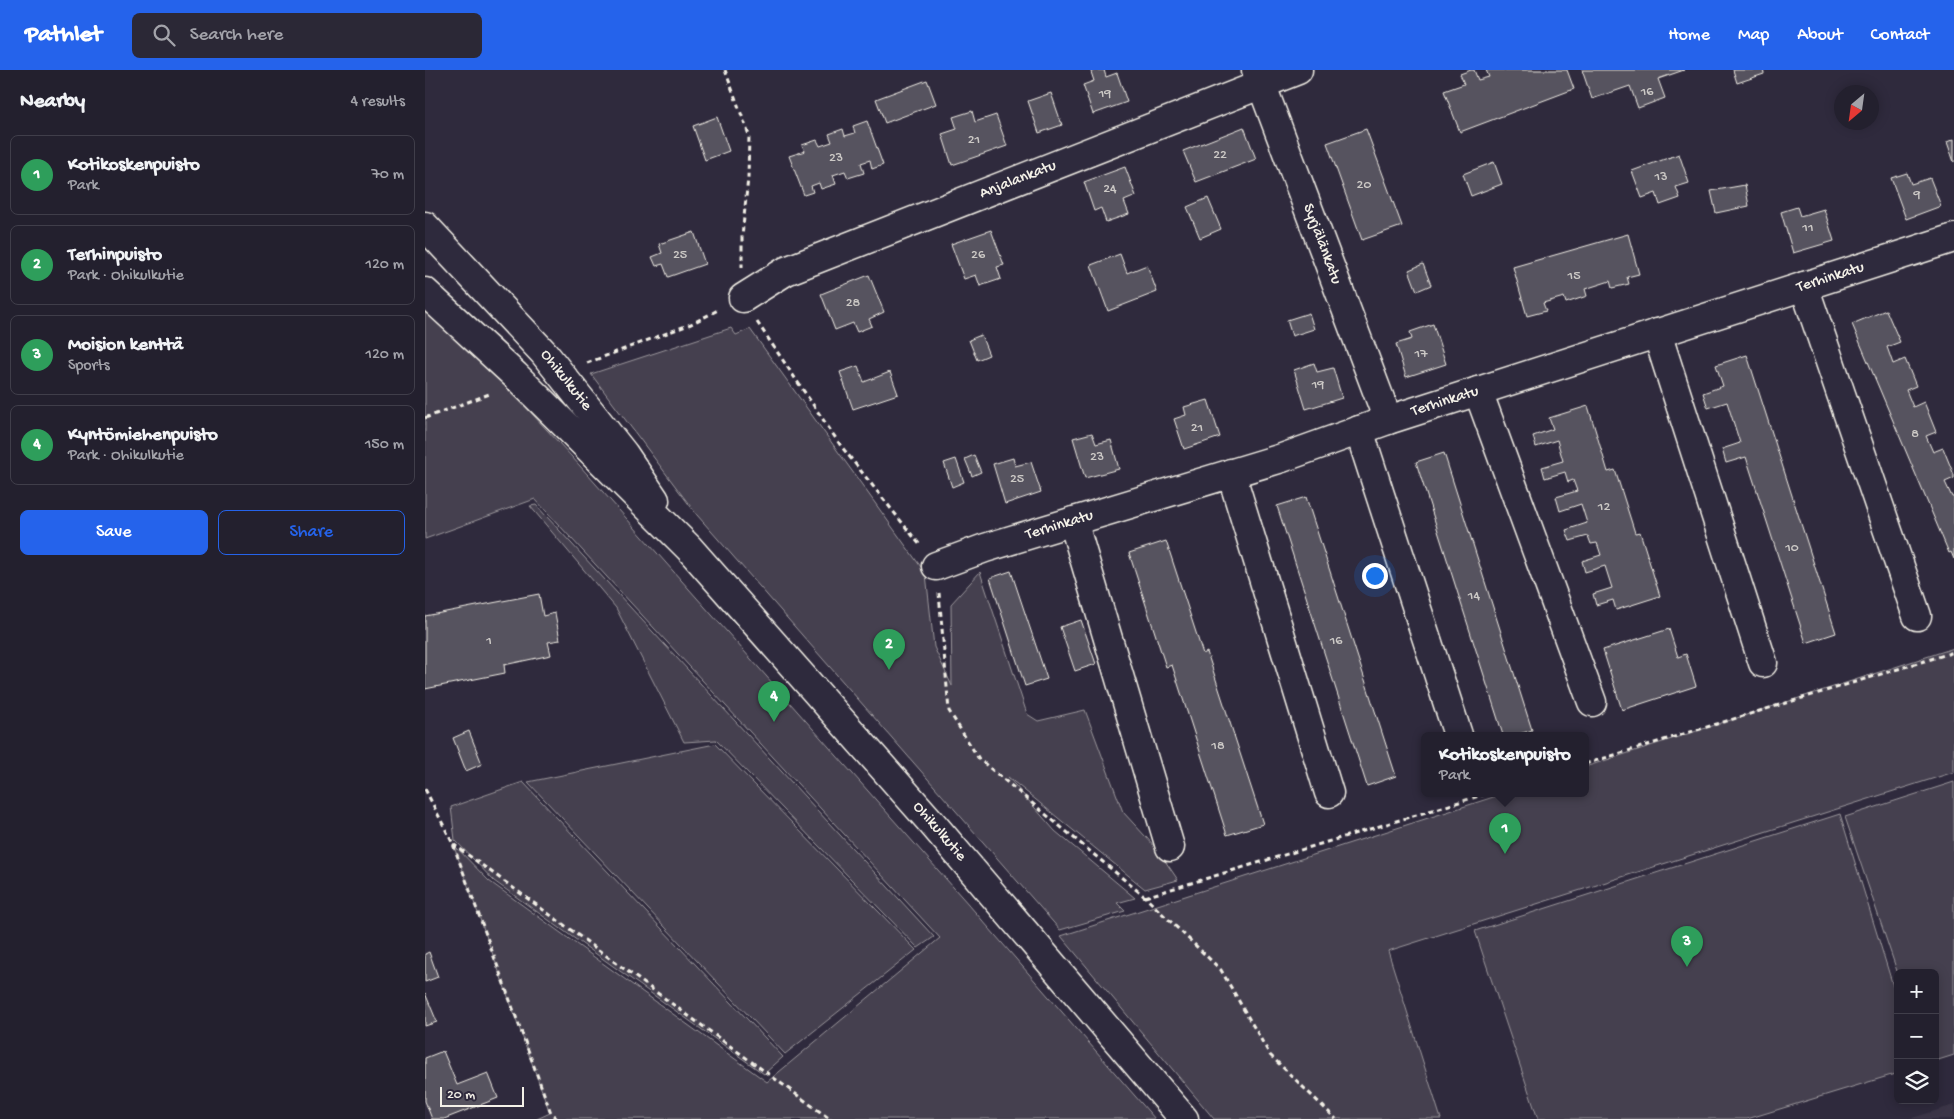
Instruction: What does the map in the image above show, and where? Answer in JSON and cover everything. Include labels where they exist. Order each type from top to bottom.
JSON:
[{"type":"street","name":"Anjalankatu","points":[[743,298],[787,271],[1258,77],[1298,70]]},
{"type":"street","name":"Syrjälänkatu","points":[[1258,77],[1388,420]]},
{"type":"street","name":"Ohikulkutie","points":[[425,226],[544,353],[624,454],[689,548]]},
{"type":"street","name":"Terhinkatu","points":[[936,566],[985,548],[1282,458],[1388,420],[1954,238]]},
{"type":"street","points":[[1804,286],[1917,616]]},
{"type":"street","name":"Ohikulkutie","points":[[425,292],[515,375],[689,548],[931,822],[1184,1119]]},
{"type":"street","points":[[1657,333],[1763,663]]},
{"type":"street","points":[[1477,391],[1592,702]]},
{"type":"street","points":[[1359,430],[1457,732]]},
{"type":"street","points":[[1231,473],[1329,793]]},
{"type":"street","points":[[1073,521],[1170,847]]},
{"type":"path","points":[[725,70],[749,135],[748,178],[742,237],[743,298],[770,344],[841,446],[936,566],[949,711],[979,759],[1145,897],[1221,970],[1270,1055],[1336,1119]]},
{"type":"path","points":[[585,364],[691,324],[743,298]]},
{"type":"path","points":[[425,418],[493,393]]},
{"type":"path","points":[[1589,763],[1954,652]]},
{"type":"path","points":[[425,789],[453,844],[551,1113],[557,1119]]},
{"type":"path","points":[[1145,897],[1476,797]]},
{"type":"path","points":[[453,844],[830,1119]]},
{"type":"shaded area","points":[[425,311],[484,362],[572,457],[969,905],[1155,1119],[537,1119],[550,1113],[453,844],[489,881],[767,1082],[940,938],[535,499],[425,539]]},
{"type":"shaded area","points":[[731,328],[736,335],[750,329],[926,574],[934,647],[952,686],[951,604],[980,572],[1027,714],[1038,721],[1085,710],[1123,812],[1157,849],[1178,880],[1145,889],[1008,777],[1055,831],[1135,898],[1117,903],[1125,911],[1060,930],[697,515],[591,374]]},
{"type":"shaded area","points":[[536,505],[934,937],[918,948],[716,740],[684,742],[616,608],[530,506]]},
{"type":"shaded area","points":[[1954,648],[1954,772],[1388,951],[1441,1119],[1214,1119],[1061,936],[1494,797],[1589,797],[1589,766]]},
{"type":"shaded area","points":[[715,744],[916,950],[785,1054],[528,782]]},
{"type":"shaded area","points":[[523,782],[783,1057],[764,1074],[494,881],[455,840],[451,807]]},
{"type":"shaded area","points":[[1954,782],[1954,1055],[1939,1060],[1939,969],[1896,969],[1845,817]]},
{"type":"shaded area","points":[[1840,814],[1894,989],[1894,1074],[1747,1119],[1538,1119],[1475,931]]},
{"type":"shaded area","points":[[1954,1105],[1954,1119],[1909,1119]]},
{"type":"building","points":[[1104,70],[1106,77],[1117,73],[1127,102],[1093,114],[1083,85],[1094,81],[1091,72]]},
{"type":"building","points":[[1474,70],[1478,80],[1489,77],[1486,70],[1567,70],[1574,89],[1460,132],[1444,91],[1464,84],[1460,74]]},
{"type":"building","points":[[1582,70],[1684,70],[1658,79],[1665,98],[1638,108],[1630,86],[1592,99]]},
{"type":"building","points":[[1733,70],[1763,70],[1764,74],[1737,83]]},
{"type":"building","points":[[927,80],[936,104],[885,123],[876,99]]},
{"type":"building","points":[[1051,93],[1062,125],[1039,133],[1028,101]]},
{"type":"building","points":[[972,111],[975,122],[996,115],[1007,146],[952,165],[942,134],[957,129],[953,117]]},
{"type":"building","points":[[717,117],[729,151],[705,160],[693,126]]},
{"type":"building","points":[[867,121],[883,165],[872,169],[870,160],[861,163],[864,173],[848,178],[845,171],[833,175],[836,184],[821,189],[819,183],[811,186],[813,192],[804,195],[789,156],[805,151],[802,145],[817,140],[820,146],[832,142],[829,134],[843,129],[845,136],[855,133],[853,126]]},
{"type":"building","points":[[1244,127],[1256,159],[1196,182],[1183,151]]},
{"type":"building","points":[[1366,129],[1402,226],[1362,240],[1327,143]]},
{"type":"building","points":[[1954,139],[1954,162],[1947,142]]},
{"type":"building","points":[[1679,154],[1689,183],[1676,187],[1680,198],[1660,205],[1656,193],[1642,198],[1632,171]]},
{"type":"building","points":[[1494,162],[1502,184],[1471,196],[1463,174]]},
{"type":"building","points":[[1125,167],[1136,196],[1124,201],[1129,214],[1106,222],[1101,208],[1094,211],[1084,182]]},
{"type":"building","points":[[1907,173],[1911,184],[1930,178],[1941,206],[1906,219],[1891,178]]},
{"type":"building","points":[[1745,185],[1749,206],[1716,213],[1711,191]]},
{"type":"building","points":[[1208,198],[1221,229],[1200,238],[1187,207]]},
{"type":"building","points":[[1797,207],[1800,216],[1824,209],[1834,241],[1793,253],[1781,212]]},
{"type":"building","points":[[991,230],[1004,265],[997,267],[1001,279],[980,286],[976,275],[964,279],[951,244]]},
{"type":"building","points":[[694,232],[705,264],[668,277],[663,264],[656,266],[652,257],[662,253],[659,244]]},
{"type":"building","points":[[1628,234],[1639,274],[1627,277],[1629,284],[1612,288],[1610,281],[1585,289],[1587,296],[1566,303],[1564,297],[1543,303],[1546,311],[1527,316],[1513,267]]},
{"type":"building","points":[[1120,254],[1127,273],[1147,265],[1157,292],[1108,311],[1091,265]]},
{"type":"building","points":[[1423,264],[1431,285],[1417,291],[1409,270]]},
{"type":"building","points":[[869,275],[884,312],[869,319],[872,326],[857,332],[853,323],[835,330],[821,294]]},
{"type":"building","points":[[1886,310],[1900,342],[1887,347],[1893,364],[1905,359],[1916,386],[1906,390],[1913,407],[1924,402],[1936,432],[1926,436],[1933,452],[1943,448],[1954,475],[1954,478],[1945,482],[1952,497],[1954,497],[1954,559],[1951,552],[1949,553],[1852,324]]},
{"type":"building","points":[[1309,313],[1314,329],[1292,336],[1287,320]]},
{"type":"building","points":[[1433,324],[1446,364],[1406,377],[1396,344],[1412,339],[1410,332]]},
{"type":"building","points":[[981,335],[989,355],[977,360],[969,340]]},
{"type":"building","points":[[1747,355],[1836,633],[1806,643],[1746,457],[1726,463],[1722,449],[1740,443],[1727,402],[1708,408],[1703,393],[1723,386],[1716,365]]},
{"type":"building","points":[[1314,363],[1317,372],[1333,368],[1342,398],[1306,409],[1294,370]]},
{"type":"building","points":[[858,366],[864,382],[890,372],[898,394],[853,409],[840,372]]},
{"type":"building","points":[[1208,400],[1220,437],[1184,449],[1174,419],[1186,415],[1184,407]]},
{"type":"building","points":[[1588,406],[1608,472],[1615,470],[1635,533],[1640,532],[1660,596],[1616,610],[1613,600],[1596,605],[1593,594],[1612,588],[1605,566],[1585,572],[1582,561],[1601,555],[1597,543],[1591,544],[1588,536],[1570,541],[1566,530],[1587,523],[1581,504],[1560,511],[1556,497],[1577,491],[1573,480],[1568,482],[1565,472],[1545,478],[1542,467],[1563,461],[1557,440],[1536,447],[1533,436],[1553,429],[1549,418]]},
{"type":"building","points":[[1092,433],[1096,444],[1111,440],[1119,469],[1085,478],[1073,438]]},
{"type":"building","points":[[1444,453],[1532,730],[1526,732],[1502,732],[1416,462]]},
{"type":"building","points":[[974,455],[981,472],[972,476],[965,459]]},
{"type":"building","points":[[1013,458],[1015,466],[1031,462],[1041,492],[1005,504],[993,464]]},
{"type":"building","points":[[956,459],[964,482],[952,487],[944,463]]},
{"type":"building","points":[[1306,497],[1396,776],[1367,786],[1277,506]]},
{"type":"building","points":[[1166,541],[1203,654],[1207,652],[1263,824],[1227,835],[1172,665],[1166,667],[1129,553]]},
{"type":"building","points":[[1011,571],[1047,679],[1025,686],[990,578]]},
{"type":"building","points":[[539,594],[543,616],[555,613],[560,640],[548,642],[551,655],[504,665],[505,673],[425,689],[425,616]]},
{"type":"building","points":[[1081,620],[1096,664],[1075,671],[1060,627]]},
{"type":"building","points":[[1669,629],[1678,657],[1686,654],[1696,686],[1622,710],[1603,650]]},
{"type":"building","points":[[469,731],[482,764],[466,771],[453,738]]},
{"type":"building","points":[[429,952],[438,977],[425,982],[425,954]]},
{"type":"building","points":[[425,993],[437,1022],[425,1026]]},
{"type":"building","points":[[443,1051],[457,1085],[488,1073],[498,1098],[444,1119],[432,1119],[425,1101],[425,1058]]},
{"type":"place","name":"Terhinpuisto","points":[[889,670]]},
{"type":"place","name":"Kyntömiehenpuisto","points":[[774,722]]},
{"type":"place","name":"Kotikoskenpuisto","points":[[1505,854]]},
{"type":"place","name":"Moision kenttä","points":[[1687,967]]}]
